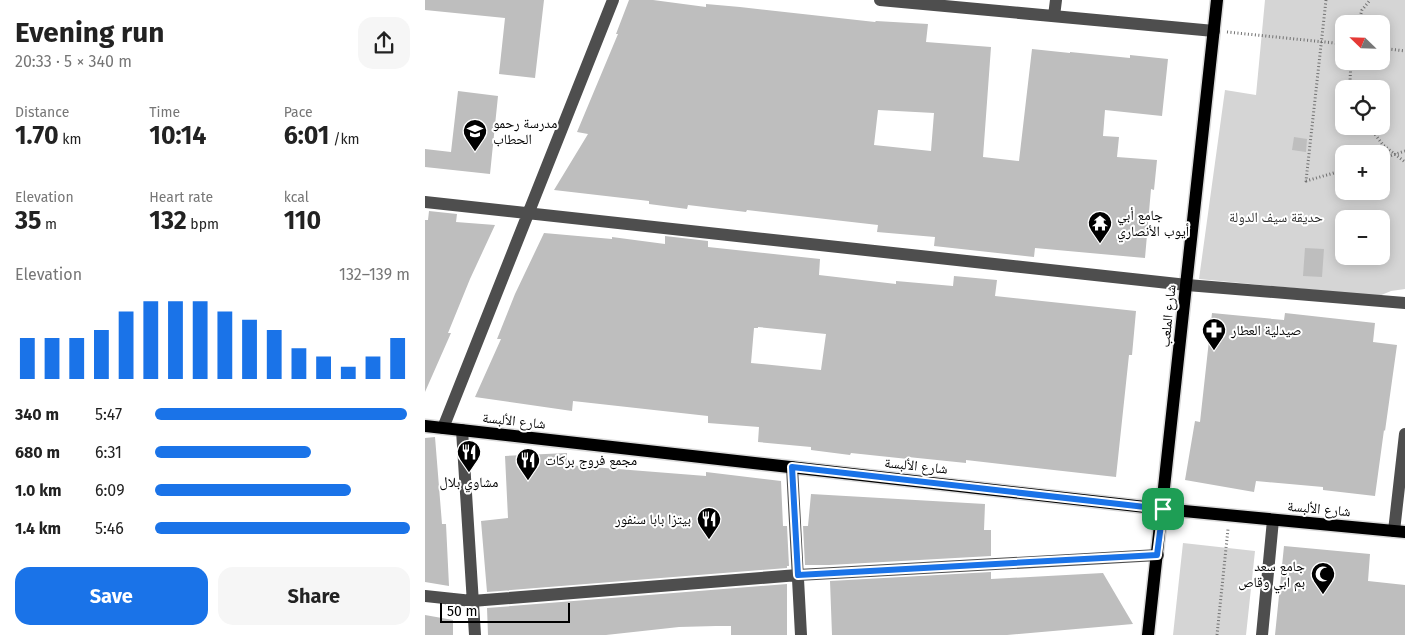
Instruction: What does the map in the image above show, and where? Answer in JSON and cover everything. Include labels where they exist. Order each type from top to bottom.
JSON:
[{"type":"main road","name":"شارع الملعب","points":[[1148,635],[1217,0]]},
{"type":"main road","name":"شارع الألبسة","points":[[425,426],[1163,509],[1399,532]]},
{"type":"street","points":[[443,428],[613,0]]},
{"type":"street","points":[[881,0],[1214,31]]},
{"type":"street","points":[[1054,16],[1056,0]]},
{"type":"street","points":[[425,202],[1187,284],[1405,303]]},
{"type":"street","points":[[462,430],[475,635]]},
{"type":"street","points":[[1399,532],[1405,434]]},
{"type":"street","points":[[792,467],[801,635]]},
{"type":"street","points":[[1262,635],[1273,520]]},
{"type":"street","points":[[425,596],[473,601],[798,575],[1157,555]]},
{"type":"path","points":[[1326,0],[1306,181],[1335,173]]},
{"type":"path","points":[[1361,15],[1370,0]]},
{"type":"path","points":[[1214,31],[1335,43]]},
{"type":"path","points":[[1390,49],[1405,51]]},
{"type":"path","points":[[1376,135],[1383,145],[1405,162]]},
{"type":"path","points":[[1390,156],[1405,151]]},
{"type":"path","points":[[1217,635],[1229,516]]},
{"type":"green space","name":"حديقة سيف الدولة","points":[[1265,0],[1405,0],[1405,289],[1391,291],[1379,296],[1199,279],[1225,90],[1256,95]]},
{"type":"green space","points":[[1183,543],[1255,551],[1246,635],[1173,635]]},
{"type":"building","points":[[425,0],[544,0],[535,78],[499,74],[505,18],[425,10]]},
{"type":"building","points":[[629,0],[653,0],[706,7],[706,4],[740,7],[875,22],[928,24],[926,42],[991,47],[983,157],[1019,161],[1032,49],[1130,58],[1130,55],[1168,59],[1162,116],[1105,110],[1103,136],[1119,137],[1117,157],[1157,160],[1154,190],[1151,189],[1145,258],[1035,248],[1034,257],[934,246],[935,237],[877,232],[878,225],[688,205],[687,209],[649,204],[649,201],[554,190],[588,134],[577,132],[618,34],[616,34]],"holes":[[[878,110],[934,113],[931,151],[874,145]]]},
{"type":"building","points":[[458,91],[498,96],[490,174],[425,167],[425,149],[451,152]]},
{"type":"building","points":[[1294,137],[1307,139],[1306,152],[1292,150]]},
{"type":"building","points":[[429,211],[457,214],[456,222],[495,225],[470,279],[448,333],[451,333],[425,392],[425,220],[428,220]]},
{"type":"building","points":[[544,233],[612,239],[612,237],[665,244],[665,236],[708,241],[708,247],[820,259],[819,275],[896,284],[896,281],[953,286],[954,276],[997,280],[995,296],[1136,311],[1132,355],[1129,355],[1116,477],[966,460],[966,463],[851,453],[850,455],[811,450],[811,447],[758,442],[759,427],[708,423],[708,416],[573,401],[572,411],[475,397],[501,339],[497,339],[515,294]],"holes":[[[754,328],[826,334],[821,370],[751,363]]]},
{"type":"building","points":[[1305,248],[1324,249],[1322,277],[1303,276]]},
{"type":"building","points":[[1212,313],[1284,320],[1285,313],[1375,323],[1373,342],[1397,345],[1375,496],[1323,490],[1323,487],[1256,481],[1254,492],[1185,480],[1195,421],[1200,422]]},
{"type":"building","points":[[435,437],[442,524],[446,524],[449,586],[425,582],[425,438]]},
{"type":"building","points":[[567,453],[567,465],[706,476],[706,472],[781,481],[783,526],[787,526],[789,566],[787,568],[487,592],[481,521],[508,518],[505,456]]},
{"type":"building","points":[[811,494],[985,504],[984,530],[991,530],[991,556],[805,565],[803,526],[808,526]]},
{"type":"building","name":"جامع سعد بم ابي وقاص","points":[[1284,546],[1370,554],[1368,581],[1405,585],[1405,635],[1275,635]]},
{"type":"building","points":[[991,572],[991,579],[1103,573],[1133,624],[1007,635],[832,635],[830,581]]},
{"type":"building","points":[[787,584],[787,635],[731,635],[731,626],[716,626],[679,627],[606,635],[488,635],[487,608]]},
{"type":"building","points":[[425,615],[453,620],[453,635],[425,635]]},
{"type":"place","name":"مدرسة رحمو الحطاب","points":[[475,152]]},
{"type":"place","name":"جامع أبي أيوب الأنصاري","points":[[1100,244]]},
{"type":"place","name":"صيدلية العطار","points":[[1214,351]]},
{"type":"place","name":"مشاوي بلال","points":[[469,473]]},
{"type":"place","name":"مجمع فروج بركات","points":[[528,481]]},
{"type":"place","name":"بيتزا بابا سنفور","points":[[709,540]]},
{"type":"place","name":"جامع سعد بم ابي وقاص","points":[[1323,595]]},
{"type":"route","points":[[792,467],[1133,506],[1163,509],[1157,555],[798,575],[792,467]]}]
